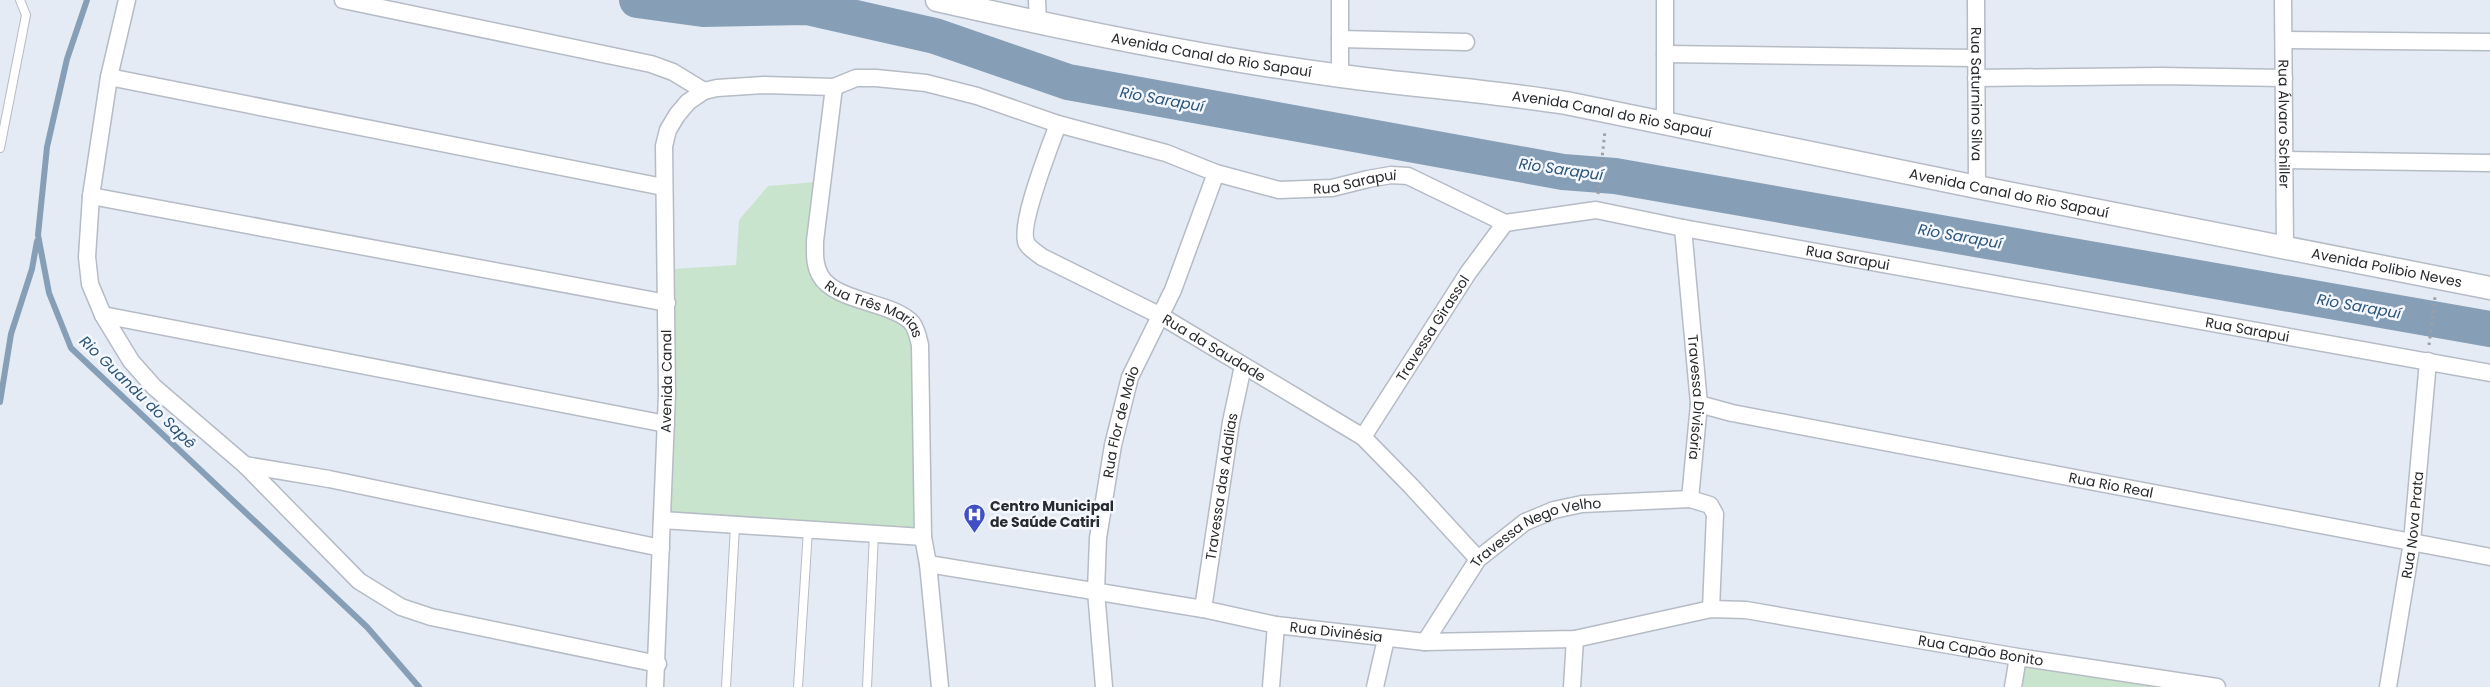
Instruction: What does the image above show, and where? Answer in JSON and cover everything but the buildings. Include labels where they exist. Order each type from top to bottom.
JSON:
[{"type":"street","points":[[127,0],[109,77],[90,196],[87,257],[90,284],[102,315],[131,361],[154,387],[245,465],[359,581],[401,606],[431,617],[658,664]]},
{"type":"street","points":[[344,0],[651,64],[673,72],[704,91],[717,88],[764,85],[834,87],[844,81],[856,78],[926,83],[977,96],[1058,124],[1166,154],[1216,173]]},
{"type":"street","name":"Avenida Canal do Rio Sapauí","points":[[937,0],[1189,52],[1340,76],[1514,94],[1608,110],[1977,187],[2285,247]]},
{"type":"street","points":[[1037,0],[1038,22]]},
{"type":"street","points":[[1340,0],[1340,76]]},
{"type":"street","points":[[1665,0],[1665,121]]},
{"type":"street","name":"Rua Saturnino Silva","points":[[1976,0],[1977,187]]},
{"type":"street","name":"Rua Álvaro Schiller","points":[[2283,0],[2285,247]]},
{"type":"street","points":[[1340,39],[1466,42]]},
{"type":"street","points":[[2284,40],[2490,42]]},
{"type":"street","points":[[1665,54],[1976,58]]},
{"type":"street","points":[[1976,78],[2160,76],[2284,78]]},
{"type":"street","points":[[109,77],[663,187]]},
{"type":"street","name":"Rua Três Marias","points":[[834,87],[815,241],[815,262],[821,277],[832,288],[899,315],[911,322],[917,331],[920,345],[923,537],[928,564],[940,687]]},
{"type":"street","name":"Avenida Canal","points":[[655,687],[658,664],[666,424],[667,303],[663,187],[664,146],[668,130],[688,102],[704,91]]},
{"type":"street","name":"Rua da Saudade","points":[[1058,124],[1031,204],[1024,232],[1027,243],[1042,257],[1161,316],[1362,437],[1478,559]]},
{"type":"street","points":[[2284,160],[2490,163]]},
{"type":"street","name":"Rua Sarapui","points":[[1216,173],[1280,190],[1332,188],[1391,175],[1408,176],[1505,223],[1596,210],[1683,228],[2490,373]]},
{"type":"street","name":"Rua Flor de Maio","points":[[1104,687],[1096,591],[1098,538],[1113,445],[1130,377],[1143,348],[1161,316],[1192,243],[1216,173]]},
{"type":"street","points":[[90,196],[667,303]]},
{"type":"street","name":"Travessa Girassol","points":[[1362,437],[1468,273],[1505,223]]},
{"type":"street","name":"Travessa Divisória","points":[[1683,228],[1699,404],[1690,499]]},
{"type":"street","name":"Avenida Polibio Neves","points":[[2285,247],[2436,279],[2490,288]]},
{"type":"street","points":[[102,315],[666,424]]},
{"type":"street","name":"Rua Nova Prata","points":[[2388,687],[2412,542],[2428,361]]},
{"type":"street","name":"Travessa das Adalias","points":[[1203,609],[1231,422],[1243,366]]},
{"type":"street","name":"Rua Rio Real","points":[[1699,404],[1732,413],[2490,557]]},
{"type":"street","points":[[245,465],[329,479],[661,548]]},
{"type":"street","name":"Travessa Nego Velho","points":[[1425,642],[1478,559],[1525,522],[1554,510],[1582,504],[1670,498],[1690,499]]},
{"type":"street","points":[[1690,499],[1710,505],[1715,514],[1711,610]]},
{"type":"street","points":[[662,520],[923,537]]},
{"type":"street","name":"Rua Divinésia","points":[[928,564],[1203,609],[1276,625],[1425,642],[1575,639],[1711,610],[1746,610]]},
{"type":"street","name":"Rua Capão Bonito","points":[[1746,610],[2018,657],[2217,687]]},
{"type":"street","points":[[1272,687],[1276,625]]},
{"type":"street","points":[[1374,687],[1386,639]]},
{"type":"street","points":[[1572,687],[1575,639]]},
{"type":"street","points":[[2013,687],[2018,657]]},
{"type":"lane","points":[[0,148],[26,15],[20,0]]},
{"type":"lane","points":[[726,687],[735,526]]},
{"type":"lane","points":[[798,687],[808,530]]},
{"type":"lane","points":[[867,687],[874,533]]},
{"type":"path","points":[[1596,210],[1608,110]]},
{"type":"path","points":[[2428,361],[2436,279]]},
{"type":"green space","points":[[816,182],[815,273],[900,320],[918,346],[920,531],[667,516],[675,361],[673,269],[736,265],[739,220],[768,186]]},
{"type":"green space","points":[[2024,663],[2172,687],[2020,687]]},
{"type":"waterway","name":"Rio Guandu do Sapê","points":[[87,0],[67,59],[47,147],[38,235],[49,293],[71,348],[367,627],[419,687]]},
{"type":"waterway","name":"Rio Sarapuí","points":[[637,0],[703,9],[807,7],[935,36],[1068,82],[1563,172],[1615,176],[2490,329]]},
{"type":"waterway","name":"Rio Sarapuí","points":[[0,402],[11,334],[32,269],[37,241]]},
{"type":"place","name":"Centro Municipal de Saúde Catiri","points":[[974,533]]}]
